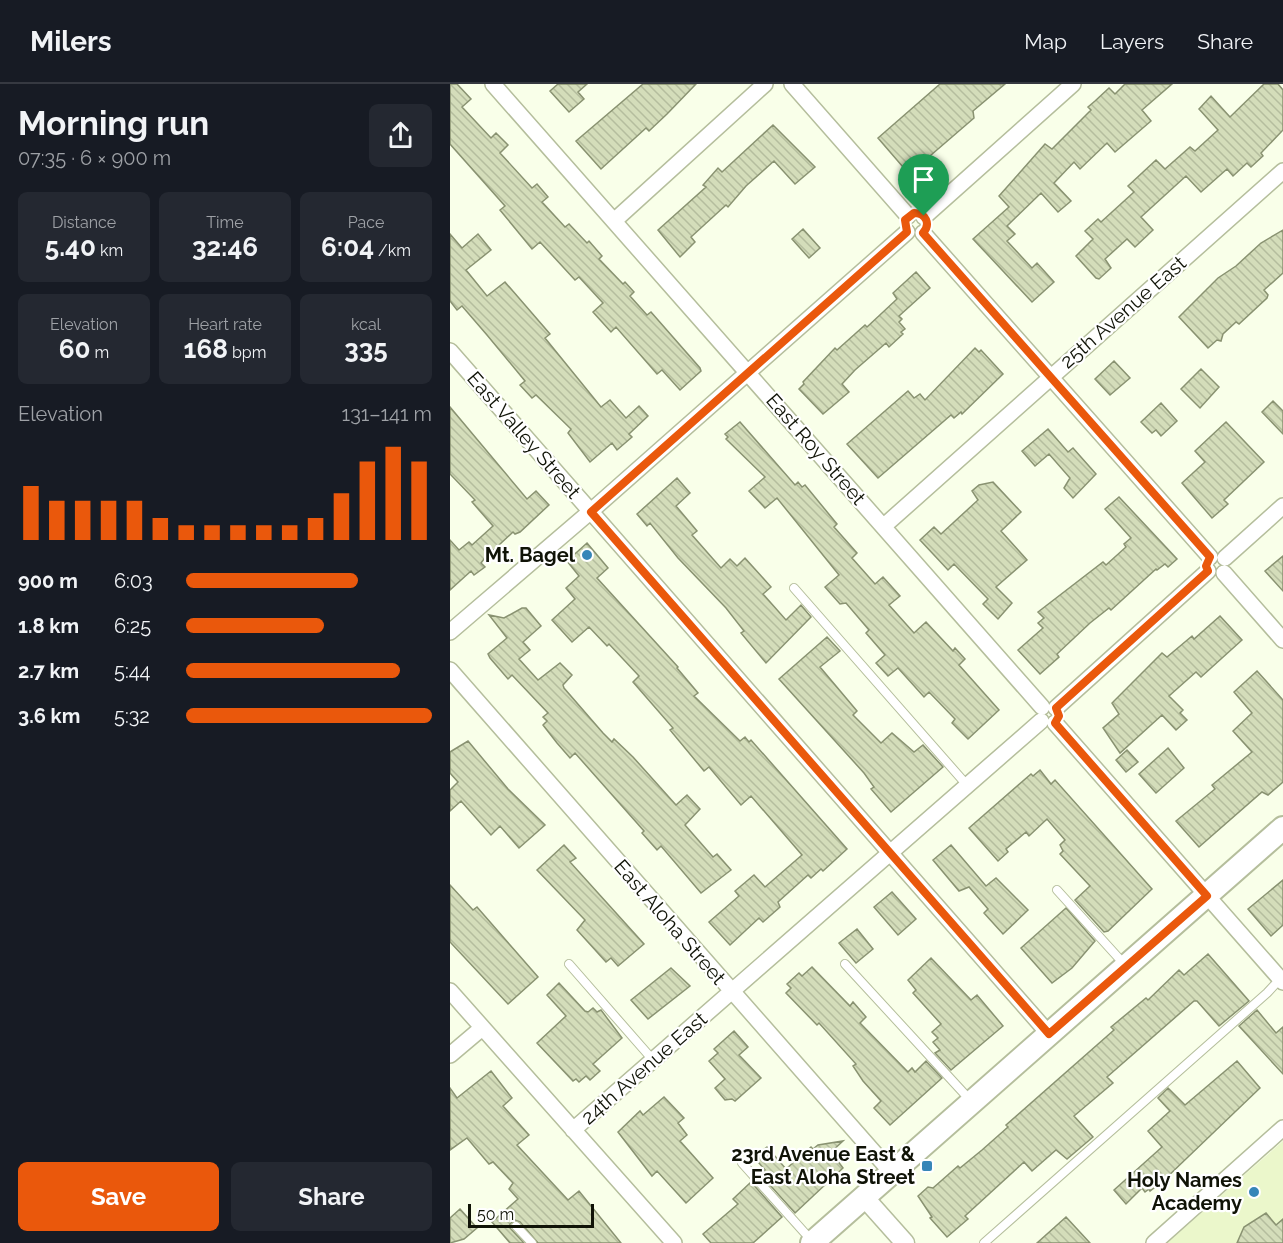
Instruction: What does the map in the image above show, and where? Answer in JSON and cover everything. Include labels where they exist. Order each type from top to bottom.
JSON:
[{"type":"main road","points":[[813,1243],[1283,828]]},
{"type":"street","name":"East Roy Street","points":[[493,84],[1282,979]]},
{"type":"street","points":[[614,221],[765,84]]},
{"type":"street","points":[[792,84],[908,216]]},
{"type":"street","points":[[924,216],[1073,84]]},
{"type":"street","name":"25th Avenue East","points":[[884,526],[1283,171]]},
{"type":"street","points":[[917,213],[924,216],[928,224],[923,233],[915,236],[907,232],[904,223],[908,216],[917,213]]},
{"type":"street","points":[[450,632],[591,512],[907,232]]},
{"type":"street","points":[[923,233],[1283,640]]},
{"type":"street","name":"East Valley Street","points":[[450,351],[1049,1034]]},
{"type":"street","name":"24th Avenue East","points":[[573,1130],[966,784],[1048,715],[1283,506]]},
{"type":"street","name":"East Aloha Street","points":[[450,670],[891,1173]]},
{"type":"street","points":[[450,991],[674,1243]]},
{"type":"street","points":[[450,1055],[482,1028]]},
{"type":"street","points":[[1154,1243],[1283,1128]]},
{"type":"street","points":[[864,1197],[905,1243]]},
{"type":"lane","points":[[794,588],[966,784]]},
{"type":"lane","points":[[1057,890],[1126,966]]},
{"type":"lane","points":[[569,964],[653,1060]]},
{"type":"lane","points":[[845,964],[972,1102]]},
{"type":"lane","points":[[984,1243],[1282,979]]},
{"type":"lane","points":[[742,1163],[813,1243]]},
{"type":"lane","points":[[516,1226],[532,1243]]},
{"type":"path","points":[[1235,1204],[1240,1209]]},
{"type":"shaded area","name":"Holy Names Academy","points":[[1283,1141],[1283,1243],[1167,1243]]},
{"type":"building","points":[[450,84],[457,84],[471,99],[462,107],[491,138],[496,133],[508,145],[500,153],[532,188],[537,184],[548,197],[542,202],[565,227],[569,224],[587,243],[589,241],[602,256],[599,259],[634,292],[630,296],[647,315],[651,312],[700,368],[701,371],[680,390],[662,370],[657,374],[616,327],[611,332],[593,312],[603,303],[579,277],[575,280],[540,242],[532,249],[500,210],[505,206],[450,144]]},
{"type":"building","points":[[558,84],[587,84],[578,92],[584,99],[569,112],[550,91]]},
{"type":"building","points":[[643,84],[696,84],[649,131],[646,128],[601,169],[576,141]]},
{"type":"building","points":[[940,84],[1005,84],[973,111],[974,118],[909,174],[878,138]]},
{"type":"building","points":[[1125,84],[1172,84],[1142,110],[1151,121],[1115,152],[1107,143],[1080,169],[1074,162],[1054,183],[1071,201],[1058,212],[1041,193],[1007,226],[1015,234],[1007,241],[1032,268],[1037,263],[1054,282],[1032,302],[973,239],[1009,207],[999,196],[1045,144],[1052,149],[1091,110],[1088,107],[1109,88],[1115,94]]},
{"type":"building","points":[[1264,84],[1278,84],[1283,90],[1283,130],[1261,153],[1263,156],[1251,167],[1247,163],[1233,176],[1227,169],[1201,192],[1186,176],[1141,217],[1153,230],[1135,247],[1127,239],[1105,259],[1111,268],[1099,279],[1096,278],[1076,256],[1093,239],[1085,231],[1098,219],[1101,222],[1134,192],[1128,186],[1156,160],[1165,169],[1190,147],[1195,151],[1218,130],[1199,109],[1211,96],[1230,117]]},
{"type":"building","points":[[773,125],[815,167],[795,184],[774,161],[746,186],[728,207],[726,205],[691,237],[695,242],[680,257],[658,230],[706,187],[703,185],[718,168],[722,172]]},
{"type":"building","points":[[803,229],[820,248],[809,258],[792,239]]},
{"type":"building","points":[[1283,230],[1283,273],[1264,290],[1268,295],[1267,298],[1239,324],[1236,322],[1223,334],[1221,341],[1217,340],[1208,348],[1179,317],[1218,278],[1236,266],[1261,243]]},
{"type":"building","points":[[450,234],[462,248],[478,234],[491,250],[466,270],[487,296],[505,282],[550,334],[545,338],[601,407],[610,400],[626,418],[639,406],[648,416],[629,434],[632,437],[617,450],[612,443],[590,462],[568,433],[571,429],[536,395],[532,398],[520,385],[525,381],[487,335],[462,306],[457,310],[450,301]]},
{"type":"building","points":[[916,272],[930,288],[899,316],[902,319],[899,322],[905,329],[901,332],[903,334],[889,347],[886,343],[855,370],[842,384],[849,392],[823,414],[799,389],[804,384],[803,382],[835,348],[837,350],[865,325],[867,327],[897,299],[893,293]]},
{"type":"building","points":[[975,348],[979,352],[981,350],[1003,374],[962,414],[961,412],[954,418],[951,415],[878,478],[847,444],[908,391],[914,398],[920,394],[925,400]]},
{"type":"building","points":[[1114,361],[1130,378],[1110,395],[1095,379]]},
{"type":"building","points":[[1201,369],[1219,387],[1200,408],[1181,389]]},
{"type":"building","points":[[1273,401],[1283,411],[1283,434],[1262,412]]},
{"type":"building","points":[[1161,403],[1177,421],[1161,436],[1156,430],[1152,433],[1141,422]]},
{"type":"building","points":[[450,407],[527,499],[536,491],[549,505],[520,532],[515,534],[513,532],[484,559],[481,563],[485,567],[474,575],[471,571],[450,590],[450,540],[459,550],[469,542],[472,545],[493,526],[472,502],[475,500],[450,474]]},
{"type":"building","points":[[740,422],[795,485],[798,482],[802,487],[805,485],[837,524],[834,527],[857,553],[852,558],[875,584],[883,577],[900,596],[889,605],[914,633],[926,622],[953,651],[955,648],[965,659],[959,665],[999,710],[968,739],[952,723],[955,719],[929,692],[924,697],[898,668],[888,676],[876,663],[885,655],[866,633],[869,630],[846,603],[840,604],[825,587],[839,575],[777,498],[765,508],[749,491],[765,477],[726,439],[728,437],[725,434]]},
{"type":"building","points":[[1226,422],[1264,462],[1224,500],[1228,504],[1212,518],[1182,483],[1205,462],[1195,451]]},
{"type":"building","points":[[1048,429],[1068,452],[1073,448],[1096,474],[1073,498],[1064,488],[1070,478],[1049,454],[1035,466],[1022,451]]},
{"type":"building","points":[[677,478],[690,493],[676,506],[697,531],[692,535],[721,568],[730,559],[737,566],[745,558],[771,587],[763,594],[786,620],[801,605],[811,617],[766,663],[741,633],[744,631],[726,608],[678,558],[650,523],[647,526],[637,514]]},
{"type":"building","points":[[993,482],[1021,512],[1001,531],[1027,560],[996,587],[1012,603],[998,619],[983,604],[988,599],[954,564],[948,570],[920,540],[934,527],[941,534],[978,500],[972,491],[979,485]]},
{"type":"building","points":[[1119,497],[1177,559],[1168,567],[1165,564],[1156,569],[1111,610],[1109,608],[1090,623],[1057,654],[1059,657],[1040,674],[1018,650],[1043,628],[1038,623],[1044,618],[1038,612],[1103,562],[1106,565],[1126,547],[1124,544],[1131,538],[1105,509]]},
{"type":"building","points":[[587,543],[608,568],[597,578],[678,667],[698,693],[694,696],[740,741],[745,737],[749,742],[751,740],[847,849],[823,871],[821,869],[811,878],[808,875],[778,902],[780,907],[763,922],[759,918],[730,945],[709,922],[739,896],[735,891],[754,875],[765,887],[802,855],[751,796],[741,805],[709,767],[704,771],[670,730],[673,728],[633,682],[639,676],[609,644],[607,646],[589,627],[572,642],[552,620],[575,599],[566,588],[579,576],[567,561]]},
{"type":"building","points":[[1283,556],[1283,591],[1265,571]]},
{"type":"building","points":[[526,608],[541,626],[523,642],[530,650],[519,659],[538,680],[560,663],[572,675],[563,685],[564,688],[603,733],[612,742],[614,739],[633,757],[676,805],[687,795],[700,809],[685,825],[713,857],[717,854],[731,870],[701,893],[661,846],[657,850],[642,833],[644,831],[575,753],[570,758],[543,725],[547,721],[543,717],[548,713],[512,675],[508,679],[490,658],[488,654],[507,638],[489,615],[504,618]]},
{"type":"building","points":[[1220,616],[1242,640],[1201,677],[1196,672],[1169,696],[1183,710],[1180,713],[1187,720],[1176,730],[1162,715],[1120,753],[1103,728],[1119,714],[1112,703],[1162,653],[1167,657],[1192,636],[1194,639]]},
{"type":"building","points":[[827,637],[840,651],[820,667],[857,711],[853,715],[881,743],[892,733],[914,752],[923,745],[943,767],[891,812],[871,789],[874,787],[864,773],[779,679]]},
{"type":"building","points":[[1257,671],[1283,700],[1283,782],[1268,795],[1262,792],[1199,847],[1176,821],[1215,789],[1212,785],[1252,752],[1233,731],[1252,713],[1234,692]]},
{"type":"building","points":[[468,741],[508,789],[545,825],[519,848],[500,826],[491,835],[461,801],[450,811],[450,790],[458,782],[450,773],[450,752]]},
{"type":"building","points":[[1168,748],[1184,768],[1156,793],[1139,774]]},
{"type":"building","points":[[1127,750],[1138,762],[1126,772],[1116,760]]},
{"type":"building","points":[[1040,770],[1051,784],[1055,780],[1152,889],[1108,931],[1104,932],[1075,900],[1090,886],[1060,854],[1063,851],[1060,845],[1065,840],[1047,819],[1029,836],[1026,832],[1006,849],[1008,852],[998,861],[969,828],[1031,774],[1033,776]]},
{"type":"building","points":[[564,845],[576,858],[570,862],[644,944],[618,966],[611,958],[606,962],[577,930],[585,920],[537,870]]},
{"type":"building","points":[[951,845],[986,886],[996,878],[1028,910],[1003,934],[984,913],[988,909],[969,887],[959,891],[933,860]]},
{"type":"building","points":[[1283,880],[1283,925],[1271,936],[1248,909]]},
{"type":"building","points":[[450,885],[473,910],[477,907],[538,977],[508,1004],[450,942]]},
{"type":"building","points":[[892,892],[916,919],[898,935],[874,907]]},
{"type":"building","points":[[1066,908],[1095,941],[1072,968],[1052,983],[1021,948]]},
{"type":"building","points":[[857,929],[873,949],[856,963],[839,943]]},
{"type":"building","points":[[1208,954],[1249,1001],[1219,1026],[1197,1001],[1194,1001],[1107,1077],[1113,1083],[1074,1116],[1093,1137],[1067,1159],[1056,1150],[1032,1171],[1024,1162],[965,1216],[968,1219],[947,1237],[930,1218],[932,1217],[918,1196],[928,1187],[933,1188],[958,1166],[960,1168],[982,1150],[1008,1127],[1006,1125],[1114,1030],[1111,1027],[1146,998],[1148,1000],[1179,970],[1184,975]]},
{"type":"building","points":[[931,958],[971,1000],[977,995],[1003,1026],[951,1070],[935,1053],[940,1050],[933,1042],[938,1038],[932,1032],[941,1024],[913,993],[916,990],[908,980]]},
{"type":"building","points":[[812,967],[850,1006],[853,1002],[866,1017],[860,1023],[908,1072],[912,1068],[915,1072],[926,1061],[942,1078],[890,1125],[874,1108],[881,1101],[863,1081],[853,1066],[856,1064],[819,1023],[817,1025],[786,993],[791,988],[787,984],[799,973],[802,976]]},
{"type":"building","points":[[671,968],[690,986],[648,1019],[631,1000]]},
{"type":"building","points":[[559,983],[585,1011],[588,1012],[593,1008],[597,1012],[601,1010],[622,1038],[593,1064],[600,1071],[590,1080],[586,1076],[579,1082],[576,1079],[573,1081],[537,1043],[566,1016],[547,995]]},
{"type":"building","points":[[1257,1010],[1276,1033],[1283,1027],[1283,1074],[1239,1026]]},
{"type":"building","points":[[734,1031],[748,1047],[739,1055],[761,1078],[735,1101],[725,1100],[715,1088],[725,1079],[709,1061],[718,1053],[714,1049]]},
{"type":"building","points":[[1237,1061],[1260,1088],[1163,1181],[1150,1191],[1149,1189],[1145,1192],[1142,1188],[1126,1204],[1114,1190],[1162,1147],[1148,1131],[1170,1111],[1158,1098],[1168,1088],[1185,1105]]},
{"type":"building","points":[[491,1071],[512,1098],[503,1106],[529,1135],[517,1145],[568,1200],[579,1191],[621,1243],[538,1243],[520,1222],[515,1220],[510,1224],[510,1228],[524,1243],[510,1243],[492,1222],[518,1199],[509,1189],[513,1183],[493,1162],[489,1164],[467,1138],[450,1150],[450,1088],[457,1098]]},
{"type":"building","points":[[664,1097],[684,1118],[678,1123],[687,1135],[680,1141],[713,1178],[686,1203],[657,1171],[652,1176],[618,1132],[640,1111],[643,1115]]},
{"type":"building","points":[[843,1141],[831,1152],[843,1168],[795,1213],[760,1174],[765,1170],[754,1157],[767,1147],[786,1169],[811,1147],[813,1149],[818,1145]]},
{"type":"building","points":[[751,1182],[782,1217],[753,1243],[711,1243],[703,1234],[738,1204],[733,1199]]},
{"type":"building","points":[[460,1209],[477,1228],[464,1239],[450,1243],[450,1218]]},
{"type":"building","points":[[1266,1213],[1276,1225],[1283,1219],[1283,1243],[1237,1243],[1244,1227]]},
{"type":"building","points":[[1066,1217],[1090,1243],[1037,1243]]},
{"type":"place","name":"Mt. Bagel","points":[[587,555]]},
{"type":"place","name":"23rd Avenue East & East Aloha Street","points":[[927,1166]]},
{"type":"place","name":"Holy Names Academy","points":[[1254,1192]]},
{"type":"route","points":[[917,213],[924,216],[928,224],[923,233],[1210,557],[1206,562],[1208,571],[1056,708],[1059,716],[1055,723],[1207,896],[1049,1034],[591,512],[907,232],[904,223],[910,214],[917,213]]}]
